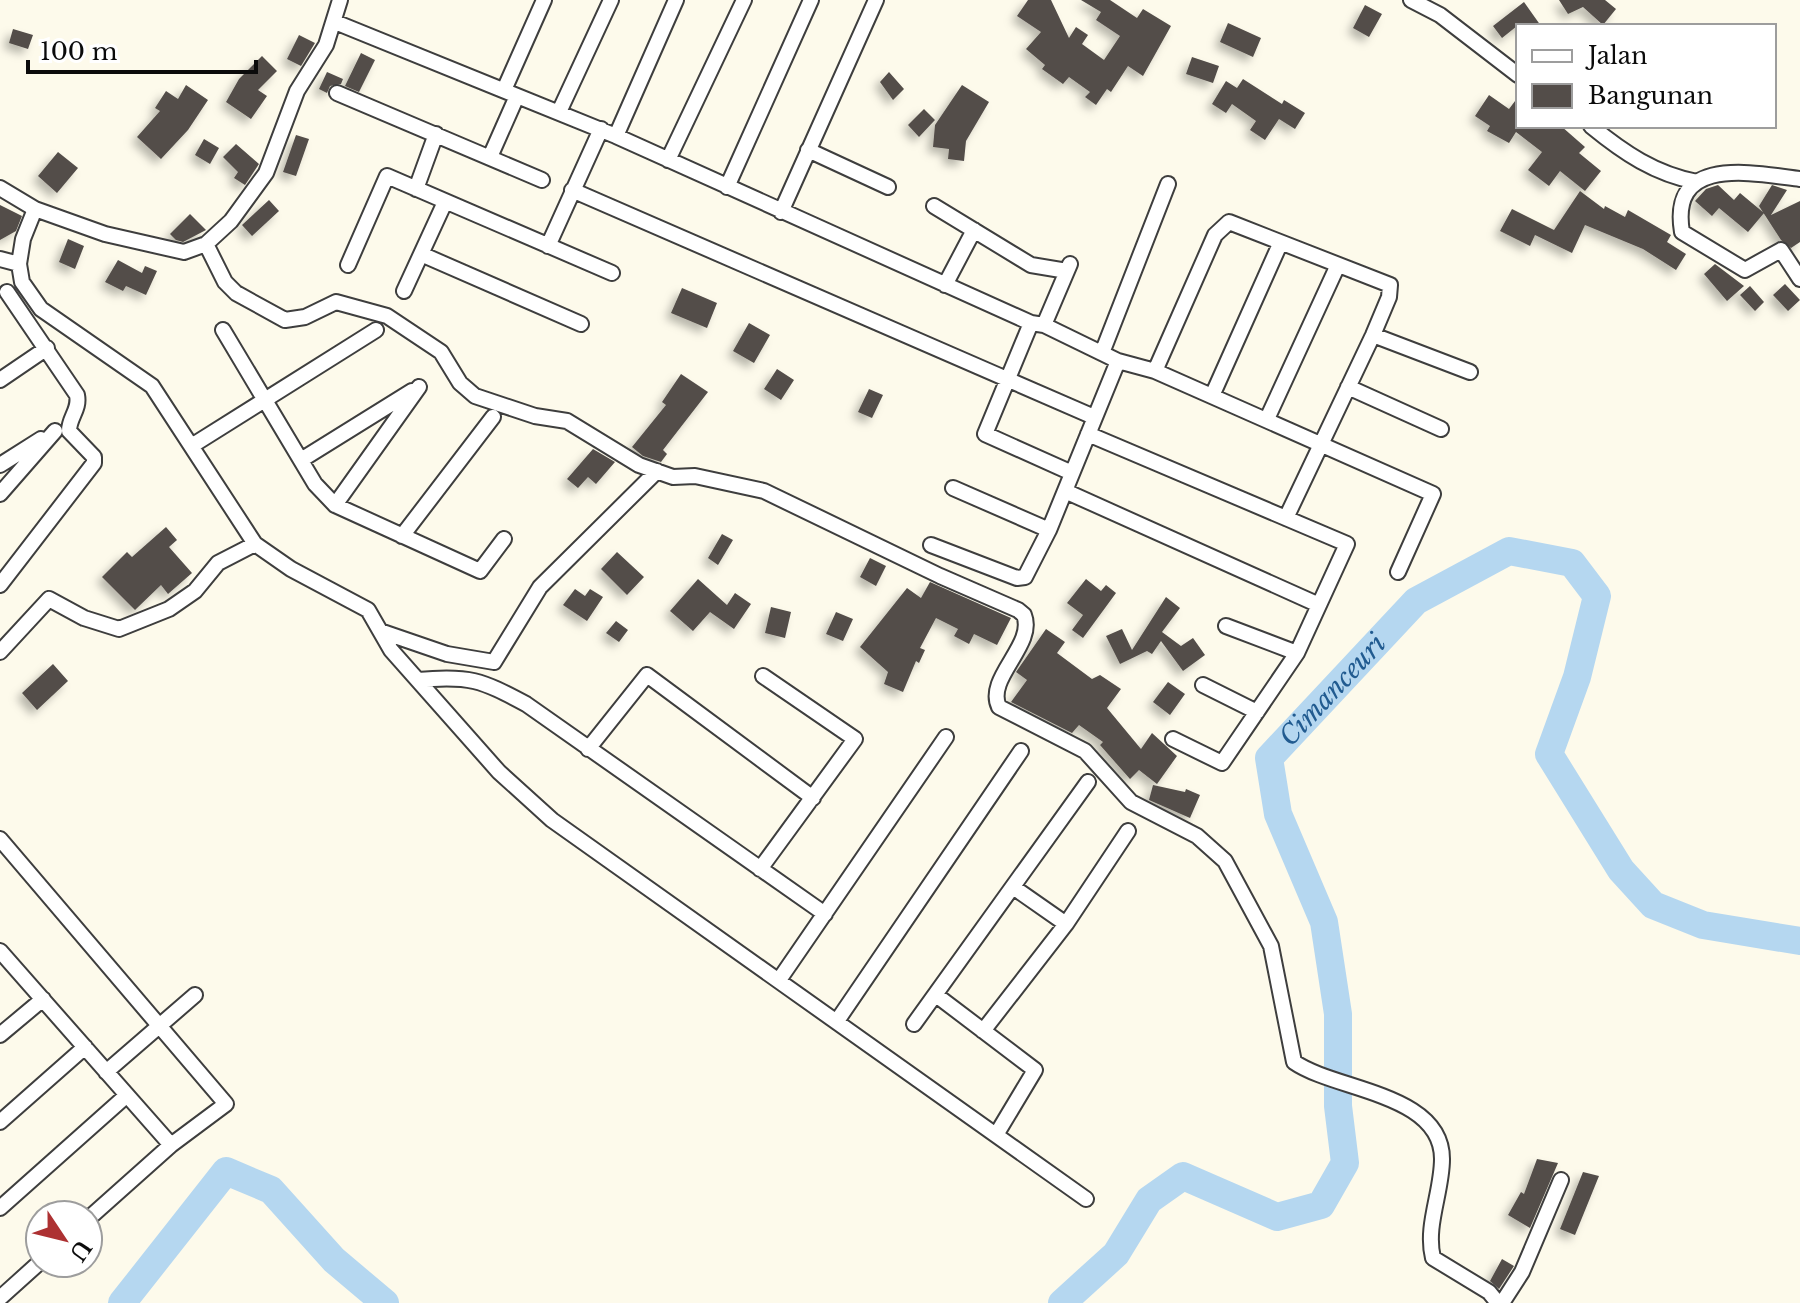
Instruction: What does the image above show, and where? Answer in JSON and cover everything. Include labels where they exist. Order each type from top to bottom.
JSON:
[{"type":"street","points":[[0,188],[35,209],[105,234],[184,252],[206,244],[231,221],[266,173],[297,91],[326,45],[340,0]]},
{"type":"street","points":[[490,157],[544,0]]},
{"type":"street","points":[[559,112],[611,0]]},
{"type":"street","points":[[616,136],[676,0]]},
{"type":"street","points":[[668,160],[744,0]]},
{"type":"street","points":[[727,187],[811,0]]},
{"type":"street","points":[[781,212],[876,0]]},
{"type":"street","points":[[1411,0],[1440,15],[1516,73]]},
{"type":"street","points":[[335,22],[601,129],[1118,361],[1155,371],[1433,494],[1398,572]]},
{"type":"street","points":[[337,93],[542,180]]},
{"type":"street","points":[[1594,128],[1637,161],[1676,178],[1697,182]]},
{"type":"street","points":[[548,246],[601,129]]},
{"type":"street","points":[[416,189],[436,134]]},
{"type":"street","points":[[808,150],[888,187]]},
{"type":"street","points":[[1800,179],[1732,170],[1697,182],[1681,198],[1682,232],[1745,270],[1781,250],[1800,279]]},
{"type":"street","points":[[348,265],[387,176],[612,273]]},
{"type":"street","points":[[1102,353],[1168,184]]},
{"type":"street","points":[[572,190],[1094,417]]},
{"type":"street","points":[[404,291],[445,202]]},
{"type":"street","points":[[934,206],[1031,265],[1069,267],[1006,380],[985,434],[1072,473]]},
{"type":"street","points":[[35,209],[23,239],[19,264],[22,282],[41,309],[152,386],[255,544],[291,569],[368,610],[380,631],[418,680],[499,772],[552,820],[1086,1199]]},
{"type":"street","points":[[1155,371],[1220,226],[1236,222],[1280,244],[1390,285],[1389,297],[1373,335],[1286,518]]},
{"type":"street","points":[[945,285],[974,230]]},
{"type":"street","points":[[206,244],[225,282],[236,293],[285,320],[305,317],[336,302],[387,316],[441,352],[460,383],[475,396],[535,416],[567,421],[639,465],[657,471],[764,491],[1024,615],[1026,629],[996,693],[997,703],[1003,710],[1085,751],[1131,802],[1197,836],[1219,854],[1271,946],[1294,1062],[1324,1079],[1405,1105],[1420,1115],[1435,1135],[1442,1158],[1434,1213],[1433,1258],[1441,1266],[1463,1275],[1500,1303],[1522,1272],[1561,1180]]},
{"type":"street","points":[[1212,396],[1280,244]]},
{"type":"street","points":[[421,254],[581,324]]},
{"type":"street","points":[[0,259],[19,264]]},
{"type":"street","points":[[1267,419],[1337,267]]},
{"type":"street","points":[[0,465],[69,422],[77,410],[77,395],[47,348],[4,295],[22,282]]},
{"type":"street","points":[[223,330],[315,484],[335,505],[480,571],[504,539]]},
{"type":"street","points":[[193,445],[376,330]]},
{"type":"street","points":[[1373,335],[1470,372]]},
{"type":"street","points":[[0,380],[47,348]]},
{"type":"street","points":[[931,545],[1022,578],[1029,573],[1118,361]]},
{"type":"street","points":[[301,460],[419,387],[335,505]]},
{"type":"street","points":[[1348,387],[1441,429]]},
{"type":"street","points":[[402,536],[493,417]]},
{"type":"street","points":[[0,585],[93,468],[94,457],[69,431],[69,422]]},
{"type":"street","points":[[0,494],[55,431]]},
{"type":"street","points":[[1088,434],[1347,544],[1297,653],[1222,763],[1173,739]]},
{"type":"street","points":[[380,631],[447,654],[494,662],[540,587],[657,471]]},
{"type":"street","points":[[953,488],[1049,530]]},
{"type":"street","points":[[1065,491],[1319,605]]},
{"type":"street","points":[[0,652],[49,599],[84,618],[119,629],[169,609],[195,591],[218,563],[255,544]]},
{"type":"street","points":[[1226,626],[1297,653]]},
{"type":"street","points":[[588,749],[647,675],[813,798]]},
{"type":"street","points":[[760,869],[855,739],[763,676]]},
{"type":"street","points":[[418,680],[451,677],[483,681],[526,704],[825,914]]},
{"type":"street","points":[[1203,685],[1257,712]]},
{"type":"street","points":[[779,980],[946,737]]},
{"type":"street","points":[[837,1021],[1021,751]]},
{"type":"street","points":[[914,1024],[1088,782]]},
{"type":"street","points":[[983,1031],[1066,924],[1128,831]]},
{"type":"street","points":[[0,839],[226,1104],[171,1145],[104,1205]]},
{"type":"street","points":[[1013,887],[1066,924]]},
{"type":"street","points":[[0,951],[171,1145]]},
{"type":"street","points":[[106,1072],[195,995]]},
{"type":"street","points":[[936,995],[1035,1070],[996,1135]]},
{"type":"street","points":[[0,1035],[43,999]]},
{"type":"street","points":[[0,1122],[85,1047]]},
{"type":"street","points":[[0,1208],[127,1095]]},
{"type":"street","points":[[0,1298],[24,1276]]},
{"type":"building","points":[[1028,0],[1051,0],[1069,38],[1076,27],[1088,35],[1082,44],[1104,60],[1120,36],[1096,20],[1101,12],[1081,0],[1110,0],[1137,18],[1143,9],[1171,26],[1143,76],[1128,66],[1111,92],[1107,89],[1096,105],[1085,97],[1090,92],[1069,77],[1063,84],[1042,69],[1045,65],[1026,49],[1041,32],[1017,16]]},
{"type":"building","points":[[1559,0],[1605,0],[1616,9],[1604,24],[1583,7],[1568,14]]},
{"type":"building","points":[[1524,2],[1540,24],[1516,24],[1502,38],[1493,26]]},
{"type":"building","points":[[1365,5],[1382,14],[1369,37],[1353,28]]},
{"type":"building","points":[[1228,23],[1261,38],[1253,57],[1220,42]]},
{"type":"building","points":[[13,29],[33,35],[28,49],[9,43]]},
{"type":"building","points":[[299,35],[315,43],[301,66],[287,59]]},
{"type":"building","points":[[361,53],[375,60],[359,92],[345,86]]},
{"type":"building","points":[[262,56],[277,71],[258,90],[267,96],[251,119],[226,102],[239,79]]},
{"type":"building","points":[[1192,57],[1219,66],[1213,83],[1186,74]]},
{"type":"building","points":[[327,72],[343,79],[341,84],[330,86],[327,93],[319,89]]},
{"type":"building","points":[[889,72],[904,89],[893,100],[880,82]]},
{"type":"building","points":[[1243,79],[1282,104],[1284,100],[1305,113],[1295,129],[1279,119],[1265,140],[1250,130],[1256,121],[1232,104],[1226,113],[1212,104],[1226,81],[1237,88]]},
{"type":"building","points":[[186,85],[208,100],[188,130],[161,159],[137,137],[160,111],[155,108],[166,91],[178,99]]},
{"type":"building","points":[[962,85],[989,102],[966,141],[964,161],[948,159],[949,149],[933,147],[935,125]]},
{"type":"building","points":[[1489,95],[1509,109],[1516,100],[1516,128],[1563,128],[1585,147],[1579,153],[1601,171],[1585,191],[1560,171],[1549,186],[1528,170],[1542,152],[1516,132],[1509,143],[1487,131],[1490,126],[1475,116]]},
{"type":"building","points":[[924,109],[935,120],[919,137],[908,125]]},
{"type":"building","points":[[296,135],[309,139],[296,176],[283,172]]},
{"type":"building","points":[[204,139],[219,148],[210,164],[195,155]]},
{"type":"building","points":[[236,144],[259,164],[245,185],[234,178],[238,172],[223,157]]},
{"type":"building","points":[[58,152],[78,168],[57,193],[38,176]]},
{"type":"building","points":[[1718,185],[1734,200],[1740,193],[1764,213],[1748,232],[1719,208],[1712,216],[1695,201],[1706,189]]},
{"type":"building","points":[[1772,185],[1787,190],[1771,215],[1800,201],[1800,242],[1791,248],[1781,240],[1759,206]]},
{"type":"building","points":[[1580,191],[1604,209],[1605,206],[1625,217],[1628,210],[1671,235],[1667,242],[1686,254],[1676,270],[1643,249],[1585,225],[1572,253],[1535,235],[1530,246],[1500,231],[1512,209],[1554,230]]},
{"type":"building","points":[[269,200],[279,211],[252,236],[242,225]]},
{"type":"building","points":[[0,205],[22,216],[16,231],[0,240]]},
{"type":"building","points":[[190,214],[206,230],[183,242],[176,240],[170,234]]},
{"type":"building","points":[[68,239],[84,246],[75,269],[59,262]]},
{"type":"building","points":[[118,260],[142,273],[145,266],[157,271],[146,295],[126,286],[123,291],[105,282]]},
{"type":"building","points":[[1715,264],[1744,286],[1727,301],[1704,274]]},
{"type":"building","points":[[1785,284],[1800,300],[1788,311],[1773,295]]},
{"type":"building","points":[[1750,286],[1764,302],[1755,311],[1740,295]]},
{"type":"building","points":[[682,288],[717,303],[707,328],[671,313]]},
{"type":"building","points":[[749,323],[770,335],[754,363],[733,351]]},
{"type":"building","points":[[777,369],[794,380],[781,400],[764,389]]},
{"type":"building","points":[[681,374],[708,392],[663,450],[667,454],[661,462],[643,456],[632,447],[666,405],[662,402]]},
{"type":"building","points":[[869,389],[883,395],[872,418],[858,412]]},
{"type":"building","points":[[593,449],[615,462],[596,484],[588,477],[578,488],[567,479]]},
{"type":"building","points":[[166,527],[177,540],[169,547],[192,573],[168,594],[161,585],[135,610],[102,577],[127,552],[132,557]]},
{"type":"building","points":[[722,534],[733,540],[718,565],[708,558]]},
{"type":"building","points":[[617,552],[644,577],[627,595],[601,569]]},
{"type":"building","points":[[870,558],[886,566],[876,586],[860,577]]},
{"type":"building","points":[[698,579],[727,605],[735,593],[751,604],[734,629],[710,612],[693,631],[670,611]]},
{"type":"building","points":[[1086,579],[1101,591],[1106,585],[1116,593],[1083,638],[1072,630],[1083,615],[1067,603]]},
{"type":"building","points":[[930,582],[1011,618],[997,645],[974,634],[969,644],[954,636],[958,629],[936,618],[920,648],[925,650],[919,663],[916,661],[903,692],[884,684],[888,672],[860,647],[907,588],[921,598]]},
{"type":"building","points":[[575,589],[585,596],[590,589],[603,597],[587,621],[563,605]]},
{"type":"building","points":[[1166,597],[1180,608],[1162,632],[1181,646],[1193,638],[1205,655],[1183,671],[1161,641],[1152,654],[1147,651],[1120,664],[1106,636],[1122,629],[1132,650]]},
{"type":"building","points":[[771,607],[791,612],[785,638],[765,633]]},
{"type":"building","points":[[836,612],[853,619],[843,641],[826,634]]},
{"type":"building","points":[[616,621],[628,630],[619,642],[606,633]]},
{"type":"building","points":[[1046,629],[1065,642],[1057,653],[1092,679],[1100,675],[1121,689],[1107,708],[1141,749],[1152,733],[1177,756],[1157,784],[1139,770],[1130,779],[1100,745],[1103,742],[1079,725],[1072,733],[1011,702],[1027,680],[1016,672]]},
{"type":"building","points":[[53,664],[68,681],[37,710],[22,693]]},
{"type":"building","points":[[1168,682],[1185,694],[1170,715],[1153,702]]},
{"type":"building","points":[[1153,785],[1185,792],[1186,789],[1200,795],[1190,818],[1149,800]]},
{"type":"building","points":[[1537,1159],[1558,1163],[1530,1228],[1508,1215],[1521,1192],[1524,1194]]},
{"type":"building","points":[[1583,1172],[1599,1176],[1575,1235],[1560,1229]]},
{"type":"building","points":[[1502,1259],[1514,1266],[1499,1289],[1490,1281]]},
{"type":"waterway","name":"Cimanceuri","points":[[1062,1303],[1116,1254],[1149,1200],[1183,1176],[1277,1217],[1321,1205],[1345,1163],[1338,1106],[1338,1014],[1324,922],[1278,814],[1269,758],[1416,601],[1509,551],[1572,563],[1597,596],[1577,677],[1549,754],[1621,870],[1653,905],[1703,925],[1800,941]]},
{"type":"waterway","name":"Cimanceuri","points":[[122,1303],[226,1171],[271,1190],[334,1260],[385,1303]]}]
